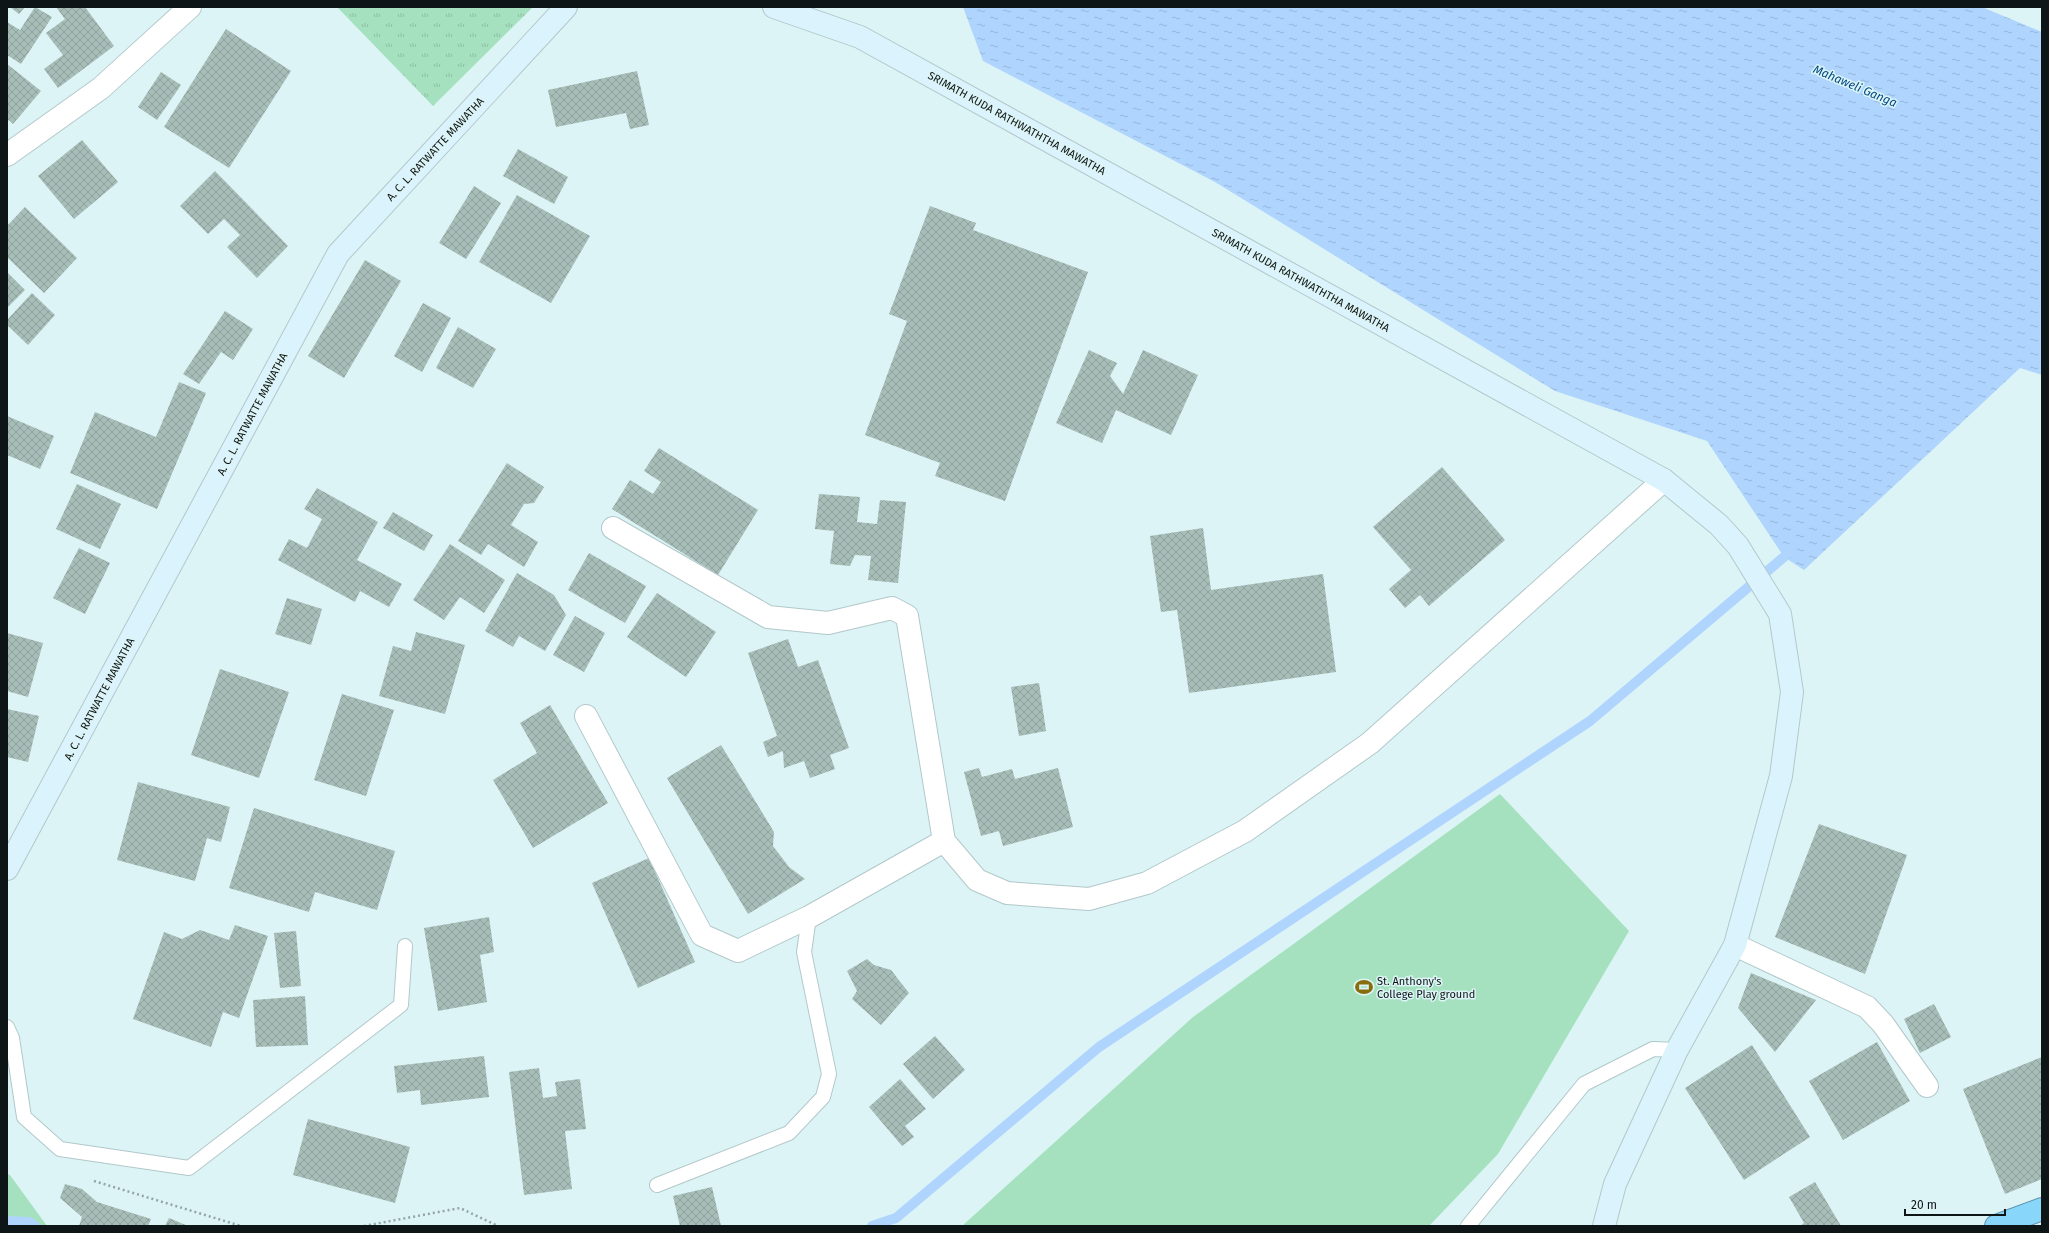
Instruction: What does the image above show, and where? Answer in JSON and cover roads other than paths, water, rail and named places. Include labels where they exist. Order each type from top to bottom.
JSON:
[{"type":"highway","points":[[1996,1226],[2042,1209]]},
{"type":"street","points":[[7,155],[101,88],[190,7]]},
{"type":"street","name":"A. C. L. RATWATTE MAWATHA","points":[[7,870],[338,254],[566,7]]},
{"type":"street","name":"SRIMATH KUDA RATHWATHTHA MAWATHA","points":[[774,7],[860,37],[1664,480],[1719,524],[1738,546],[1780,614],[1792,692],[1781,776],[1735,945]]},
{"type":"street","points":[[613,528],[768,617],[828,623],[892,608],[906,616],[944,841],[977,880],[1007,893],[1089,899],[1147,883],[1244,831],[1370,743],[1664,480]]},
{"type":"street","points":[[586,716],[702,935],[738,952],[809,917],[944,841]]},
{"type":"street","points":[[1604,1226],[1615,1184],[1677,1050],[1735,945],[1867,1008],[1883,1024],[1927,1086]]},
{"type":"lane","points":[[657,1185],[789,1133],[823,1097],[829,1074],[804,952],[809,917]]},
{"type":"lane","points":[[7,1027],[12,1038],[24,1117],[60,1149],[189,1168],[401,1005],[404,946]]},
{"type":"lane","points":[[1468,1226],[1584,1084],[1654,1049],[1677,1050]]},
{"type":"water","name":"Mahaweli Ganga","points":[[963,7],[1982,7],[2042,32],[2042,375],[2020,368],[1804,570],[1784,557],[1707,441],[1555,391],[1215,182],[983,61]]},
{"type":"waterway","points":[[872,1226],[896,1218],[1099,1047],[1590,721],[1784,557],[1793,547]]},
{"type":"waterway","points":[[7,1221],[29,1222],[35,1226]]},
{"type":"place","name":"St. Anthony's College Play ground","points":[[1364,987]]}]
